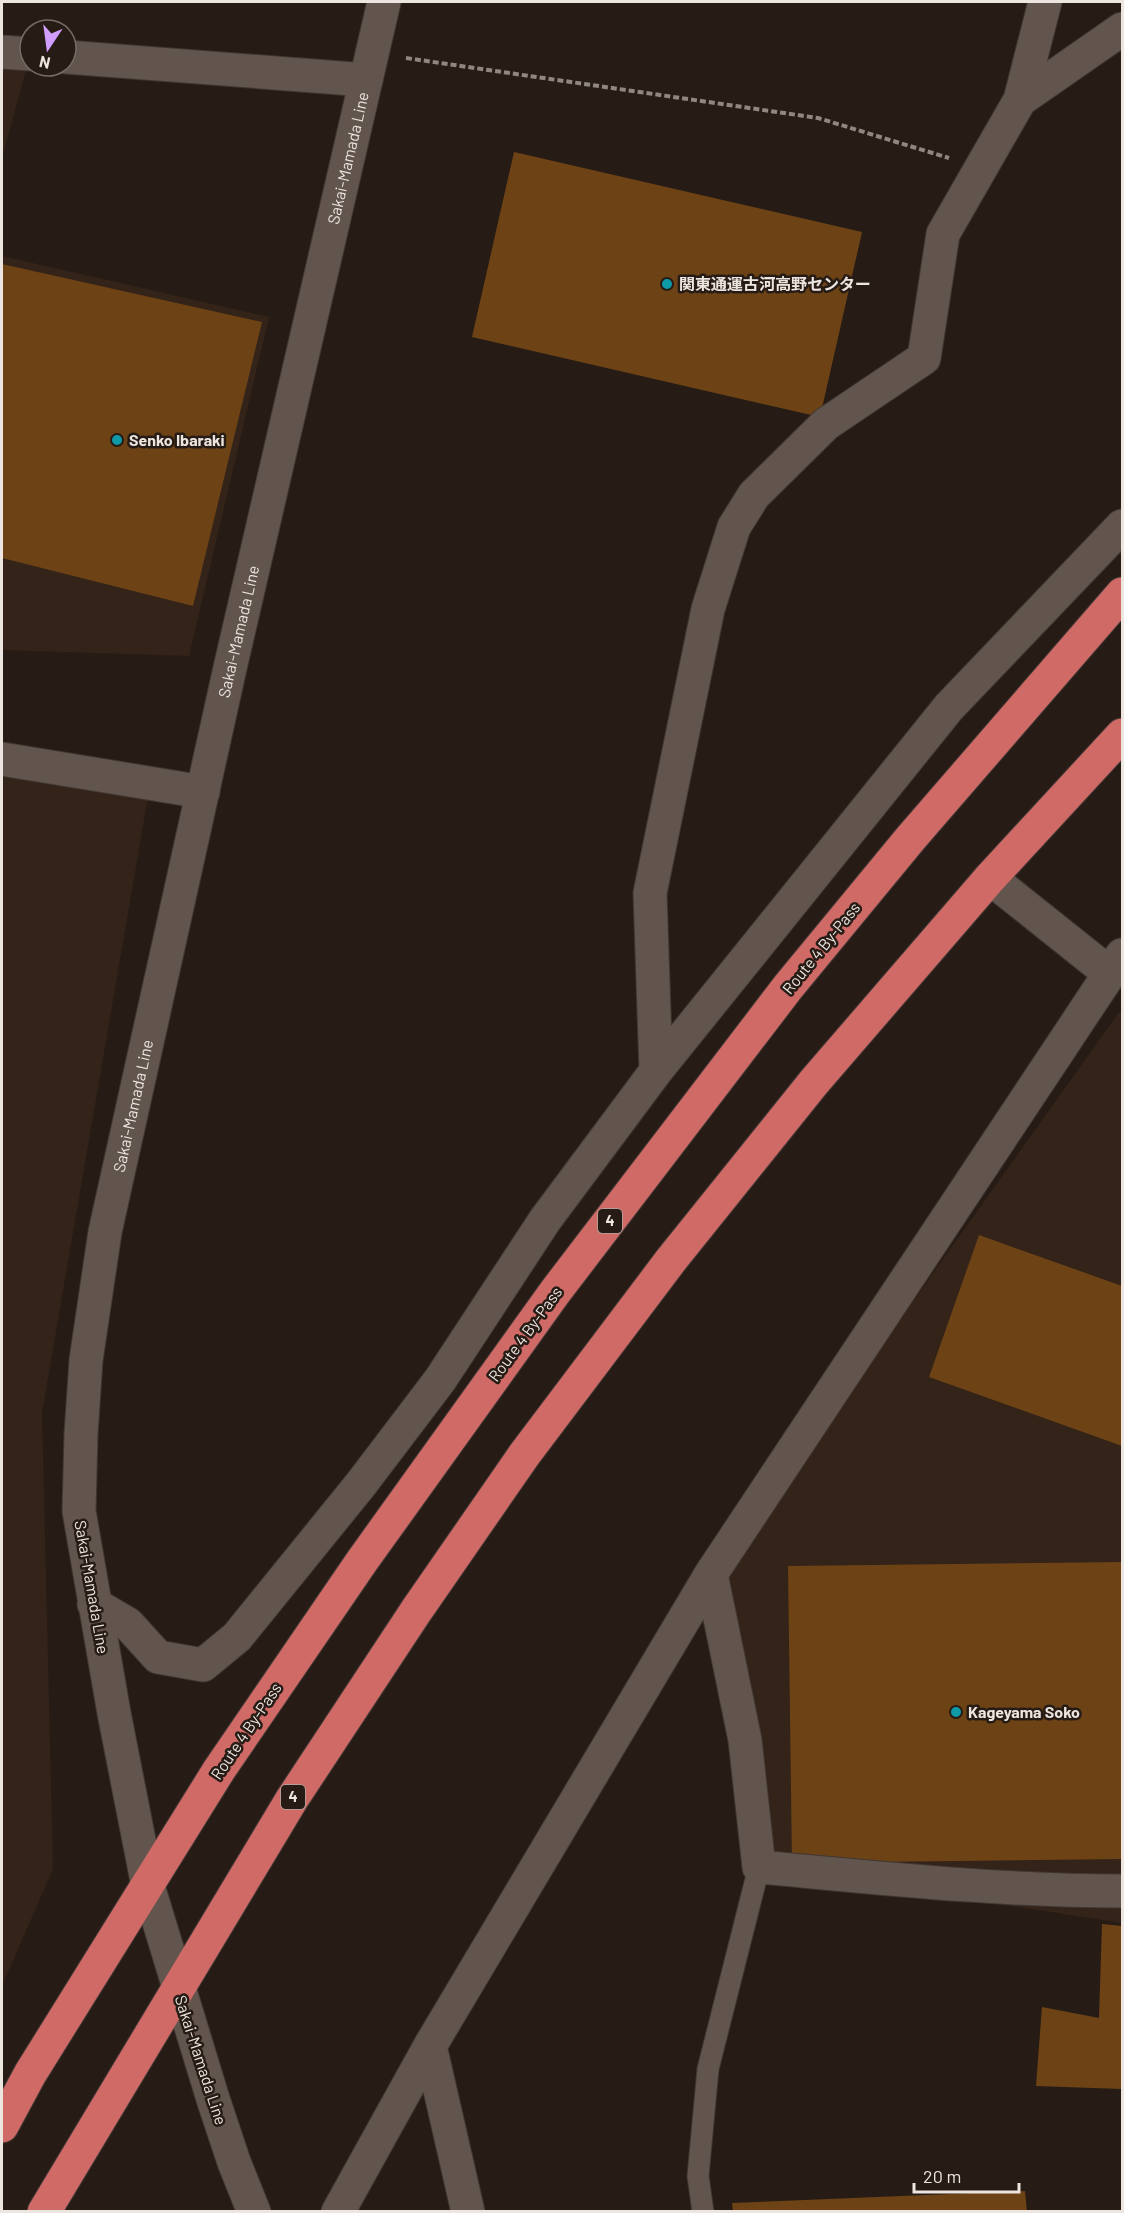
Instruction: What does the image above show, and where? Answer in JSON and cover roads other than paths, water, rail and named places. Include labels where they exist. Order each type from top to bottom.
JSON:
[{"type":"highway","name":"Route 4 By-Pass","points":[[2,2126],[30,2074],[219,1770],[362,1561],[555,1292],[788,987],[910,839],[1122,594]]},
{"type":"highway","name":"4","points":[[44,2211],[292,1799],[416,1611],[524,1455],[671,1260],[814,1082],[990,878],[1122,735]]},
{"type":"street","name":"Sakai-Mamada Line","points":[[254,2211],[234,2162],[148,1886],[94,1604],[79,1511],[81,1434],[86,1360],[105,1232],[202,792],[384,2]]},
{"type":"street","points":[[656,1071],[650,893],[708,609],[734,527],[754,495],[826,424],[924,358],[943,234],[1020,100],[1045,2]]},
{"type":"street","points":[[1020,100],[1122,29]]},
{"type":"street","points":[[2,52],[18,53]]},
{"type":"street","points":[[78,57],[369,67]]},
{"type":"street","points":[[94,1604],[128,1623],[158,1657],[203,1665],[237,1637],[361,1484],[440,1380],[545,1220],[656,1071],[949,708],[1122,526]]},
{"type":"street","points":[[2,759],[202,792]]},
{"type":"street","points":[[338,2211],[429,2046],[711,1574],[1116,964],[990,878]]},
{"type":"street","points":[[711,1574],[745,1740],[759,1868],[983,1886],[1122,1891]]},
{"type":"street","points":[[429,2046],[468,2211]]},
{"type":"lane","points":[[703,2211],[698,2176],[708,2069],[759,1868]]},
{"type":"place","name":"関東通運古河高野センター","points":[[667,284]]},
{"type":"place","name":"Senko Ibaraki","points":[[117,440]]},
{"type":"place","name":"Kageyama Soko","points":[[956,1712]]}]
